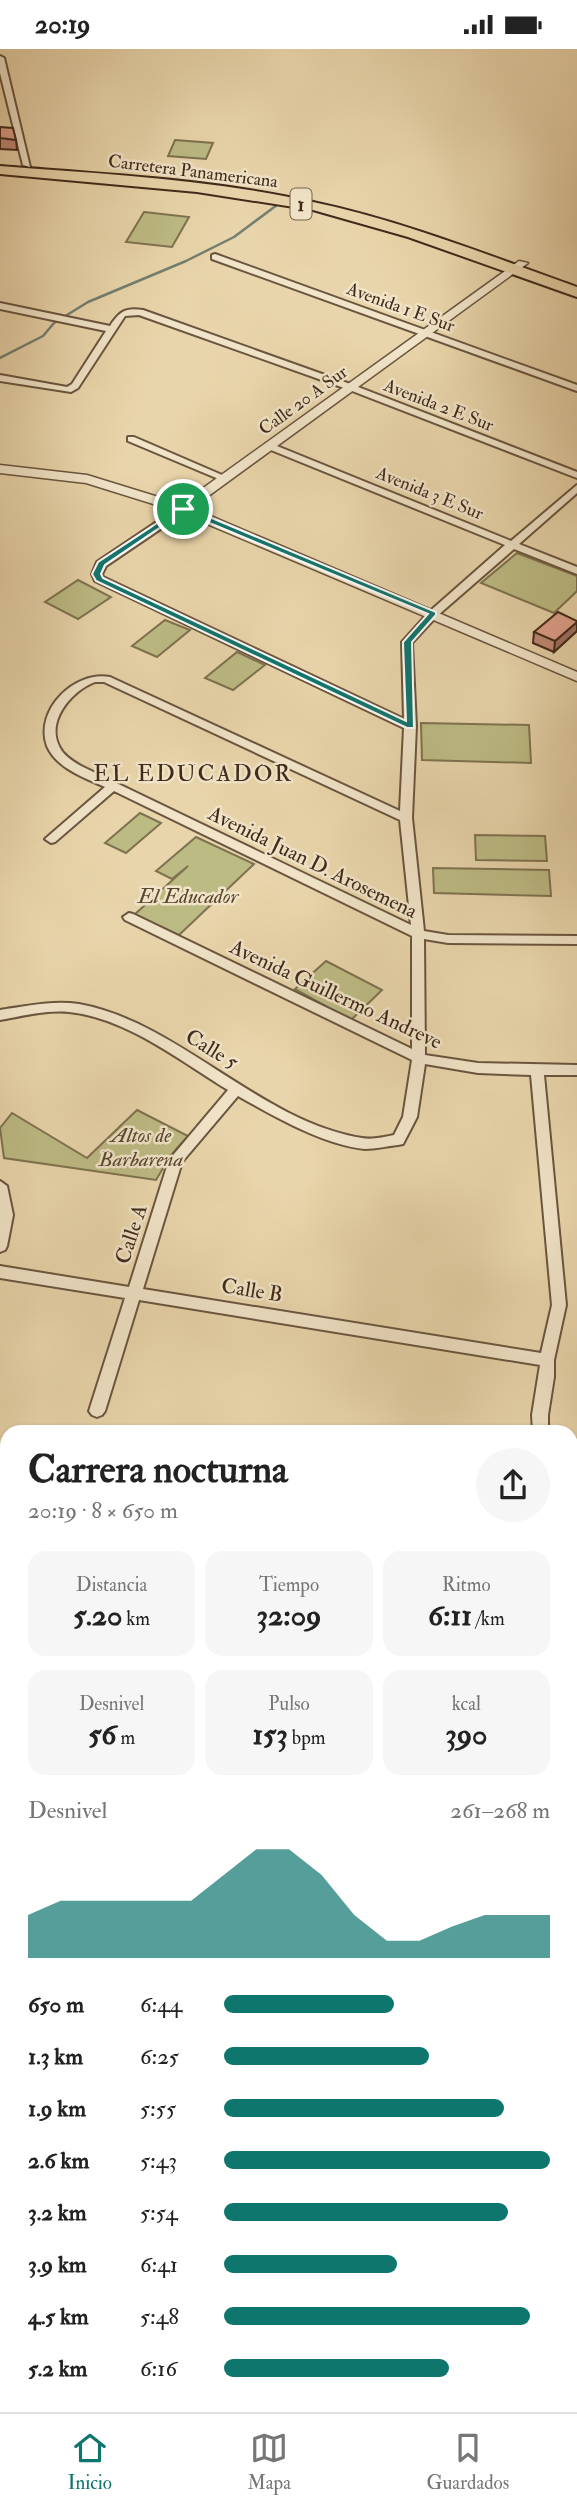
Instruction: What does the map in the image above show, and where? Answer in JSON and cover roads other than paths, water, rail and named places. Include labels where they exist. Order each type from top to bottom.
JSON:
[{"type":"highway","name":"Carretera Panamericana","points":[[0,163],[284,193],[380,216],[519,267],[577,292]]},
{"type":"highway","name":"Carretera Panamericana","points":[[0,170],[213,190],[294,202],[577,282]]},
{"type":"street","points":[[0,58],[27,165]]},
{"type":"street","name":"Avenida 1 E Sur","points":[[215,257],[577,388]]},
{"type":"street","name":"Calle 20 A Sur","points":[[410,726],[104,584],[97,574],[101,564],[183,509],[519,267]]},
{"type":"street","points":[[0,306],[110,329],[75,386],[68,390],[0,378]]},
{"type":"street","name":"Avenida 2 E Sur","points":[[110,329],[122,314],[130,311],[350,387],[577,475]]},
{"type":"street","points":[[131,439],[224,478]]},
{"type":"street","name":"Avenida 3 E Sur","points":[[269,446],[577,572]]},
{"type":"street","points":[[0,469],[86,479],[183,509],[577,677]]},
{"type":"street","points":[[419,1058],[418,934],[406,818],[410,726],[407,642],[433,614],[577,488]]},
{"type":"street","name":"Avenida Juan D. Arosemena","points":[[406,818],[111,680],[95,678],[85,681],[54,713],[51,733],[53,746],[61,758],[77,769],[418,934],[448,939],[577,940]]},
{"type":"street","points":[[51,839],[112,787]]},
{"type":"street","name":"Avenida Guillermo Andreve","points":[[129,917],[419,1058],[449,1066],[577,1070]]},
{"type":"street","name":"Calle 5","points":[[0,1015],[53,1007],[77,1008],[106,1015],[131,1025],[237,1088],[314,1129],[364,1143],[398,1140],[410,1117],[419,1058]]},
{"type":"street","points":[[537,1070],[559,1305],[547,1360],[541,1425]]},
{"type":"street","name":"Calle A","points":[[97,1411],[176,1160],[237,1088]]},
{"type":"street","points":[[0,1186],[6,1215],[0,1246]]},
{"type":"street","name":"Calle B","points":[[0,1272],[547,1360]]},
{"type":"waterway","points":[[0,358],[43,336],[54,323],[88,302],[186,261],[234,237],[277,205]]},
{"type":"district","name":"EL EDUCADOR","points":[[193,773]]},
{"type":"park label","name":"El Educador","points":[[188,896]]},
{"type":"park label","name":"Altos de Barbarena","points":[[141,1147]]}]
